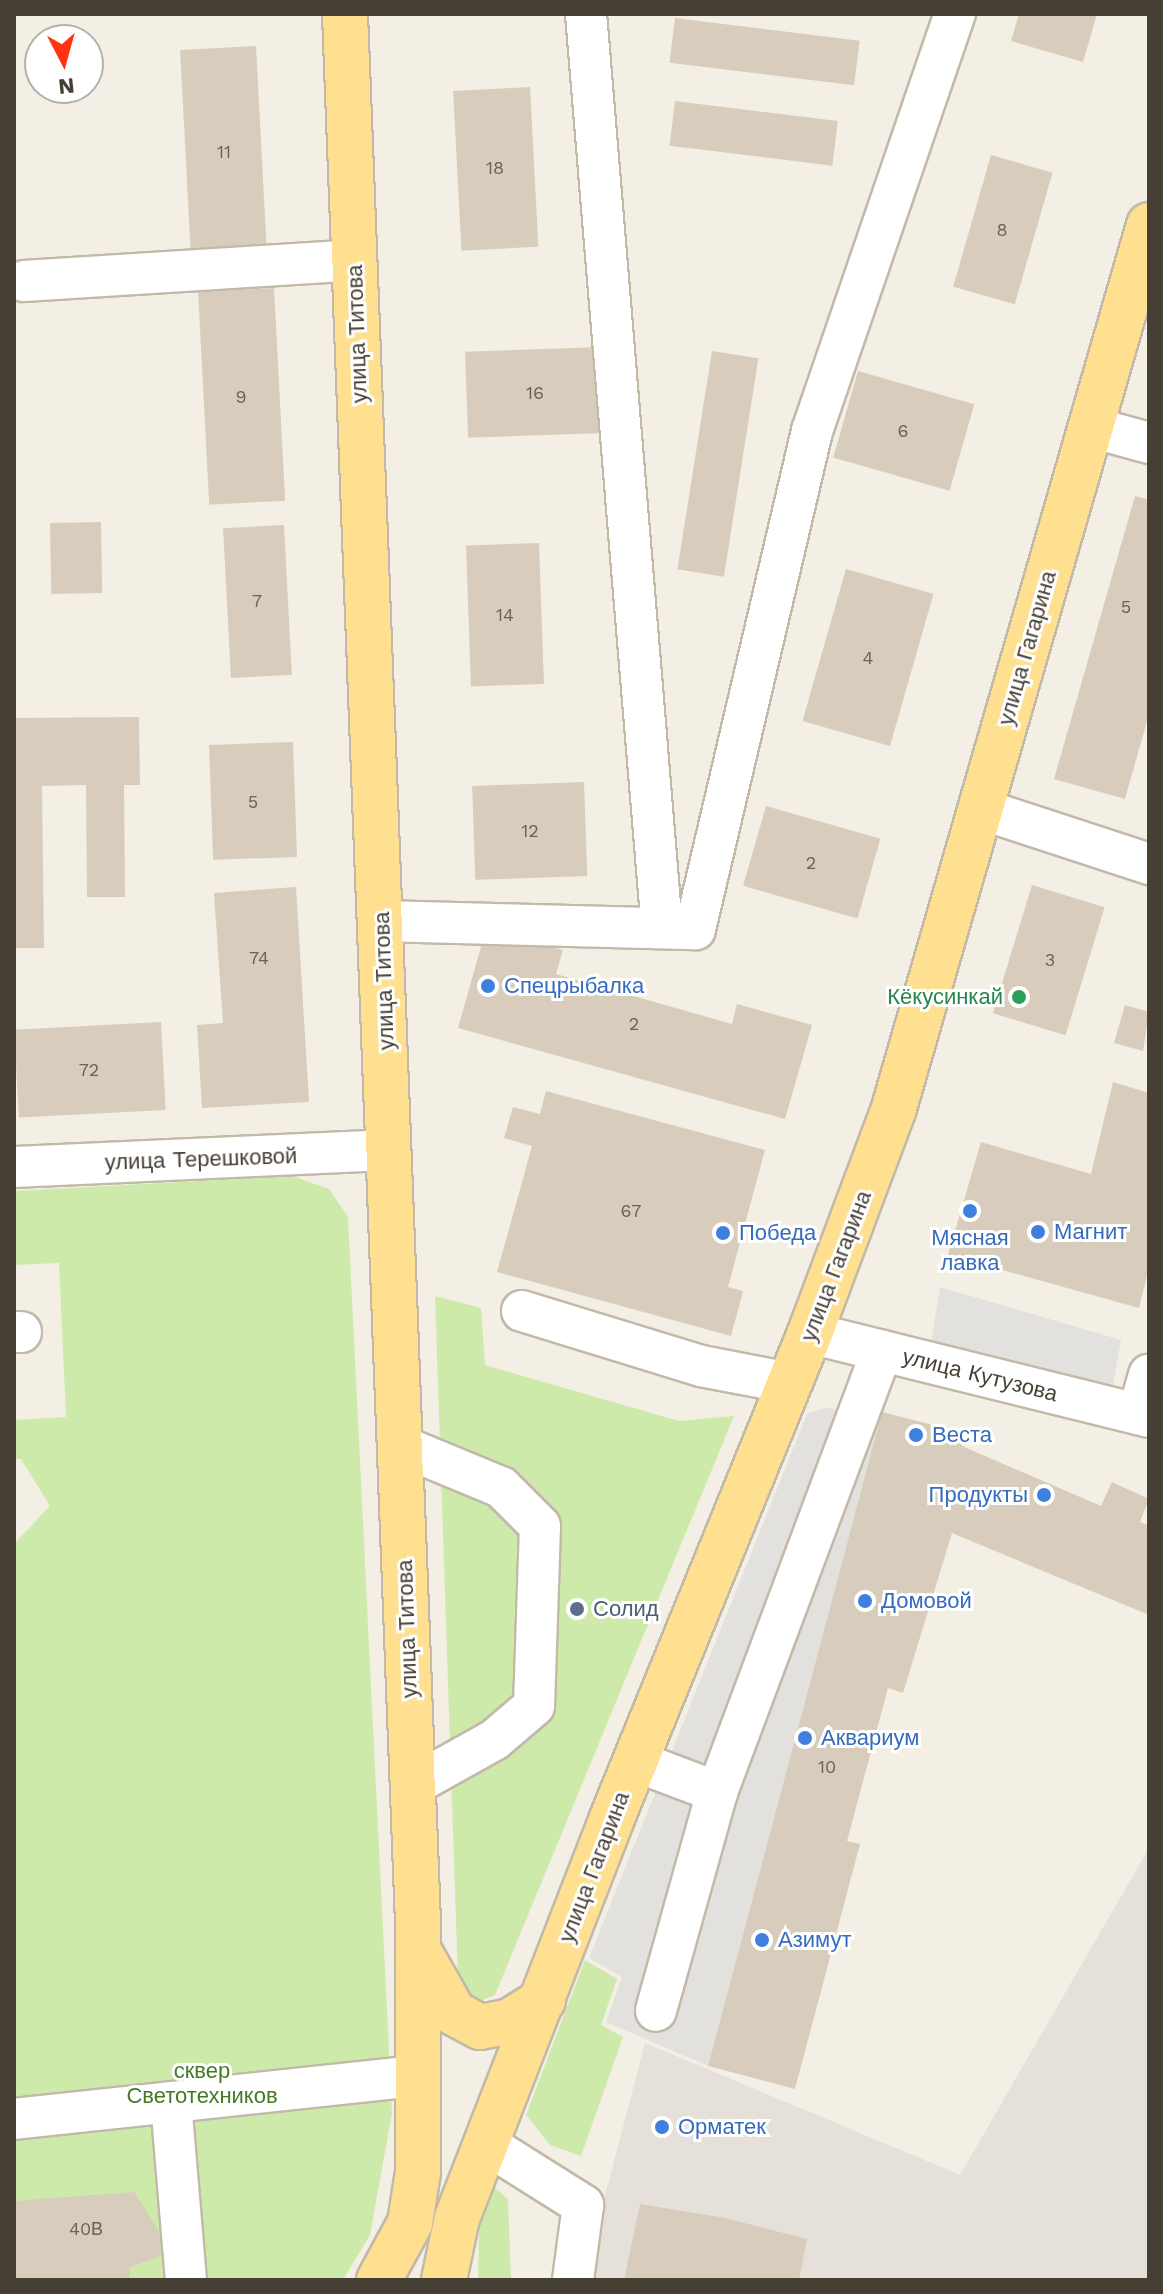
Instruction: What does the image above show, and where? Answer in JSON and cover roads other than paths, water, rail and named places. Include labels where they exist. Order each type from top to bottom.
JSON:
[{"type":"main road","name":"улица Титова","points":[[345,14],[418,1949],[418,2172],[410,2223],[384,2273]]},
{"type":"main road","name":"улица Гагарина","points":[[444,2280],[457,2218],[635,1761],[810,1333],[894,1108],[1149,225]]},
{"type":"main road","name":"улица Титова","points":[[418,1949],[454,2013],[480,2027],[510,2021],[543,2000]]},
{"type":"main road","points":[[384,2273],[486,2144]]},
{"type":"street","points":[[586,14],[662,928]]},
{"type":"street","points":[[381,921],[695,929],[812,431],[955,14]]},
{"type":"street","points":[[24,281],[354,260]]},
{"type":"street","points":[[1091,427],[1149,443]]},
{"type":"street","points":[[981,809],[1147,856]]},
{"type":"street","name":"улица Терешковой","points":[[14,1167],[388,1150]]},
{"type":"street","points":[[522,1311],[701,1366],[790,1383]]},
{"type":"street","name":"улица Кутузова","points":[[810,1333],[1143,1415]]},
{"type":"street","points":[[656,2011],[717,1792],[882,1351]]},
{"type":"street","points":[[1143,1415],[1149,1375]]},
{"type":"street","points":[[399,1445],[501,1487],[540,1526],[534,1706],[494,1740],[413,1785]]},
{"type":"street","points":[[635,1761],[717,1792]]},
{"type":"street","points":[[14,2119],[416,2076]]},
{"type":"street","points":[[171,2102],[186,2280]]},
{"type":"street","points":[[486,2144],[583,2205],[573,2280]]},
{"type":"place","name":"Спецрыбалка","points":[[488,986]]},
{"type":"place","name":"Кёкусинкай","points":[[1019,997]]},
{"type":"place","name":"Мясная лавка","points":[[970,1211]]},
{"type":"place","name":"Магнит","points":[[1038,1232]]},
{"type":"place","name":"Победа","points":[[723,1233]]},
{"type":"place","name":"Веста","points":[[916,1435]]},
{"type":"place","name":"Продукты","points":[[1044,1495]]},
{"type":"place","name":"Домовой","points":[[865,1601]]},
{"type":"place","name":"Солид","points":[[577,1609]]},
{"type":"place","name":"Аквариум","points":[[805,1738]]},
{"type":"place","name":"Азимут","points":[[762,1940]]},
{"type":"place","name":"Орматек","points":[[662,2127]]},
{"type":"park label","name":"сквер Светотехников","points":[[202,2082]]}]
